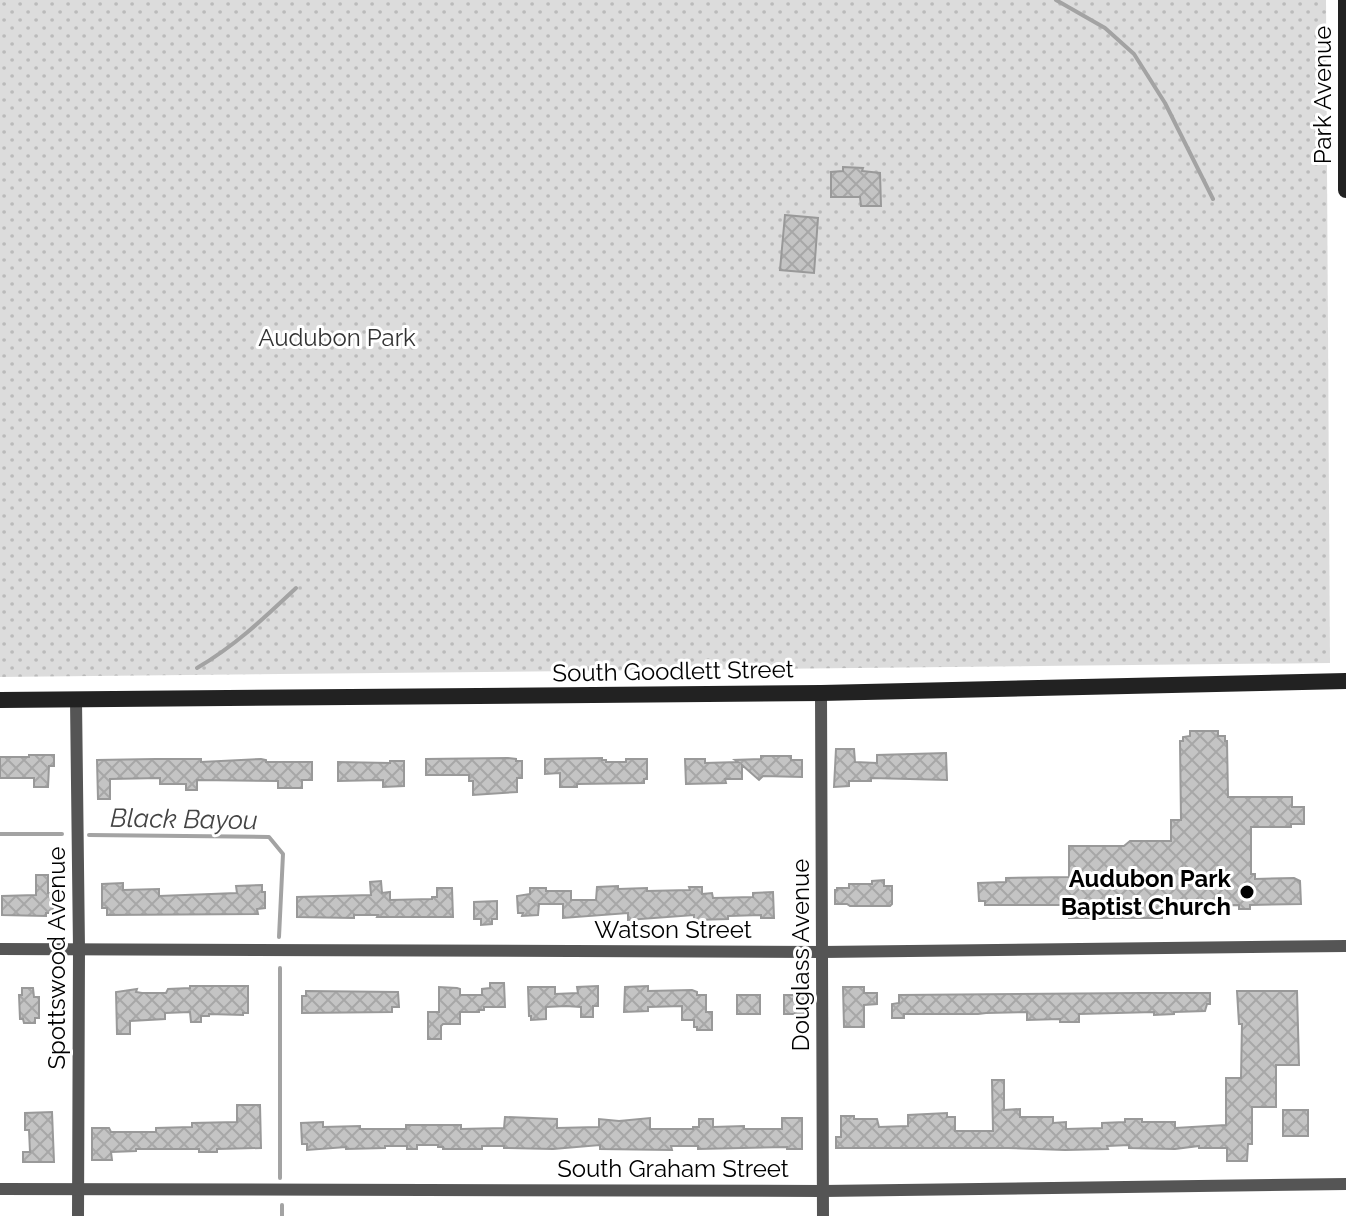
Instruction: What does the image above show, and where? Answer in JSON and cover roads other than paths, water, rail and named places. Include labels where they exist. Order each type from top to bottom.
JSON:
[{"type":"main road","name":"Park Avenue","points":[[1346,0],[1346,190]]},
{"type":"main road","name":"South Goodlett Street","points":[[0,700],[821,693],[1346,681]]},
{"type":"street","name":"Douglass Avenue","points":[[821,693],[823,1216]]},
{"type":"street","name":"Spottswood Avenue","points":[[76,700],[78,1216]]},
{"type":"street","name":"Watson Street","points":[[0,949],[822,952],[1346,946]]},
{"type":"street","name":"South Graham Street","points":[[0,1189],[823,1191],[1346,1184]]},
{"type":"waterway","points":[[1056,0],[1105,28],[1134,54],[1165,103],[1213,199]]},
{"type":"waterway","points":[[197,668],[237,641],[296,588]]},
{"type":"waterway","name":"Black Bayou","points":[[0,834],[62,834]]},
{"type":"waterway","name":"Black Bayou","points":[[89,835],[269,837],[283,854],[279,937]]},
{"type":"waterway","name":"Black Bayou","points":[[280,968],[280,1178]]},
{"type":"waterway","name":"Black Bayou","points":[[282,1205],[282,1216]]},
{"type":"place","name":"Audubon Park Baptist Church","points":[[1247,892]]},
{"type":"park label","name":"Audubon Park","points":[[337,337]]}]
